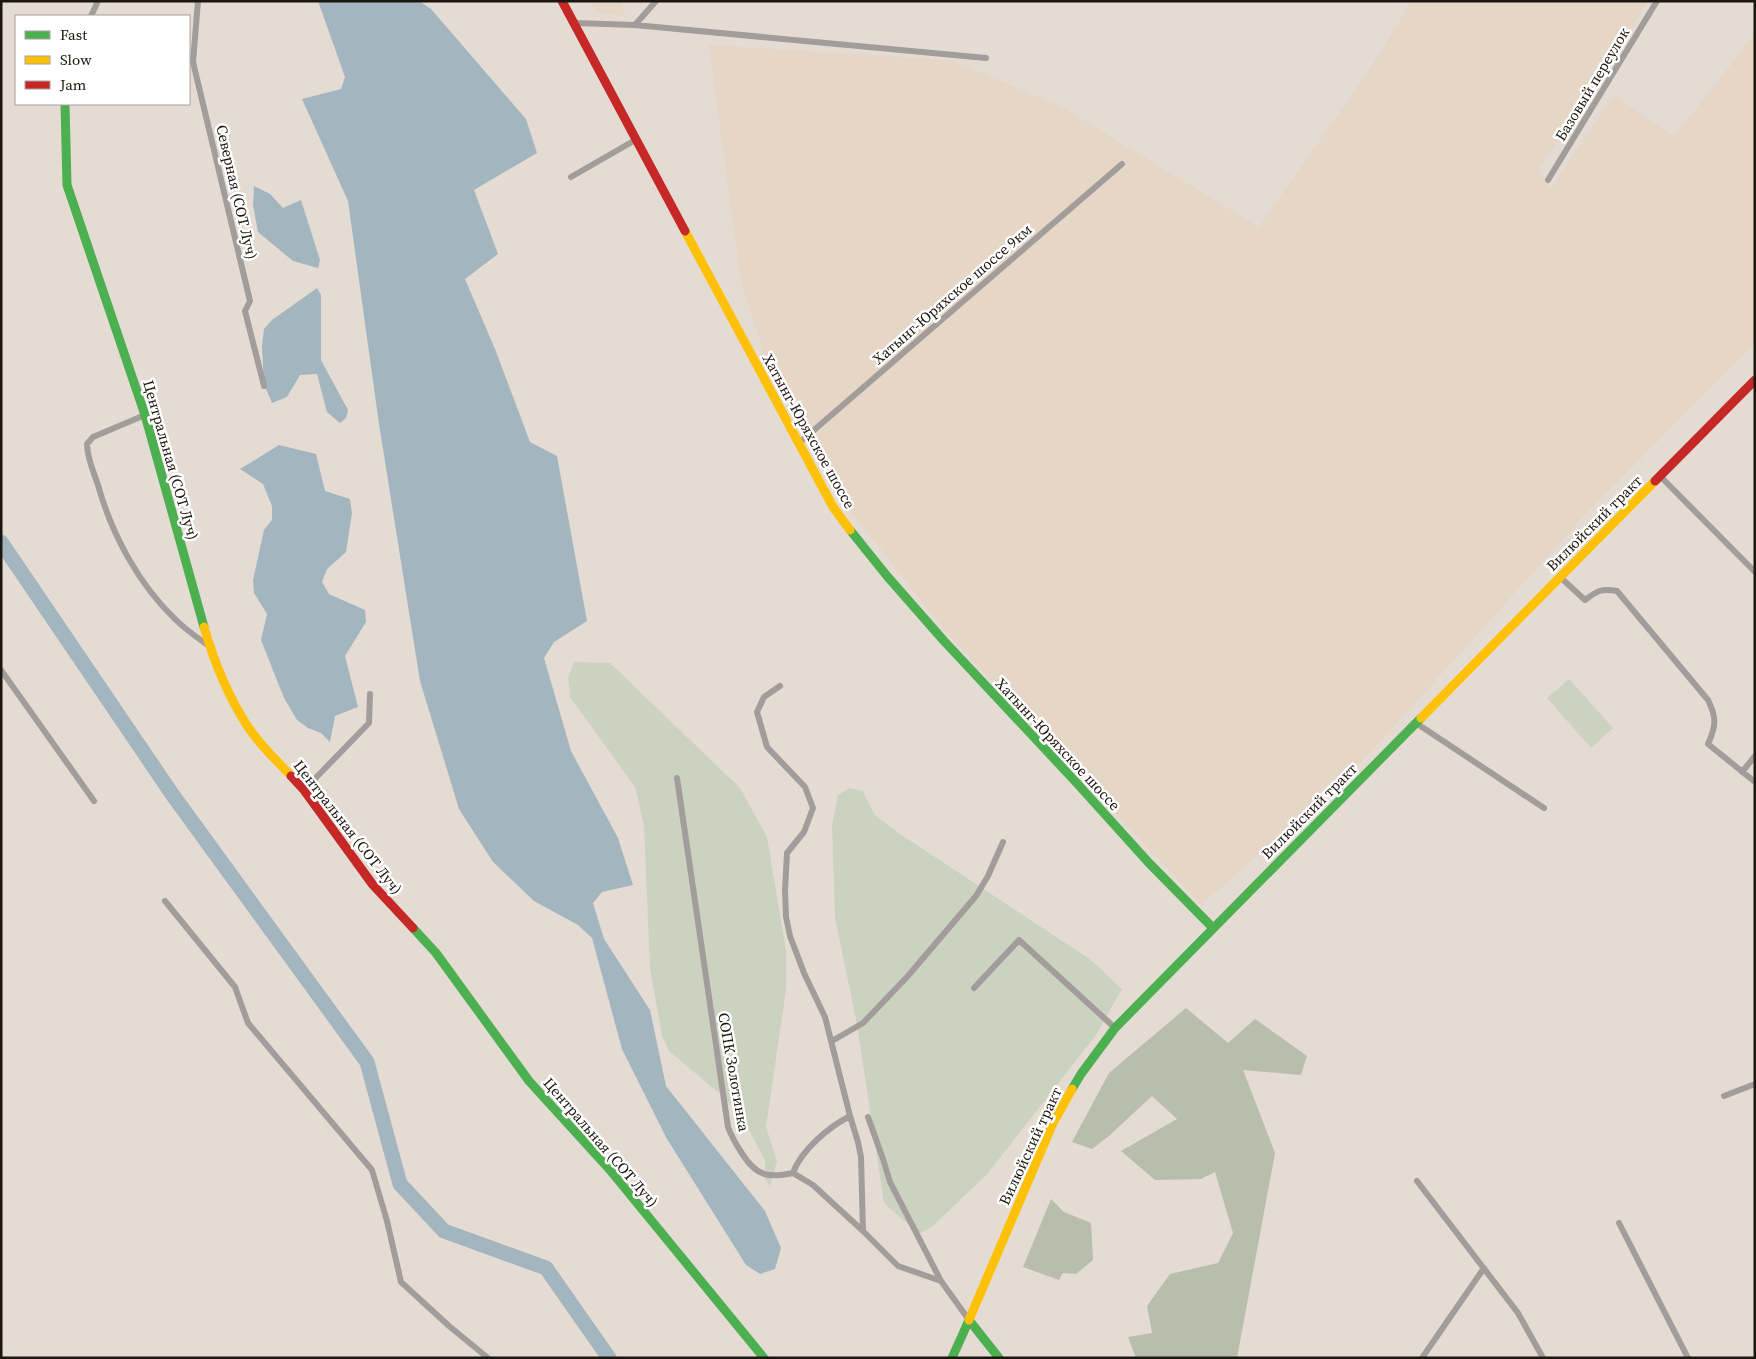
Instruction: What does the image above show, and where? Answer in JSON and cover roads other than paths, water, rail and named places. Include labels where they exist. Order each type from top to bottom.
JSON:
[{"type":"main road","name":"Хатынг-Юряхское шоссе","points":[[562,1],[833,507],[862,546],[971,671],[1064,768],[1150,864],[1213,928]]},
{"type":"main road","name":"Центральная (СОТ Луч)","points":[[65,105],[67,185],[145,415],[210,646],[221,675],[248,727],[260,744],[304,790],[373,885],[436,953],[529,1081],[610,1170],[764,1358]]},
{"type":"main road","name":"Вилюйский тракт","points":[[952,1358],[1052,1123],[1081,1074],[1115,1028],[1755,380]]},
{"type":"main road","points":[[969,1320],[999,1358]]},
{"type":"street","points":[[91,15],[98,1]]},
{"type":"street","name":"Северная (СОТ Луч)","points":[[198,1],[193,62],[250,300],[245,311],[264,386]]},
{"type":"street","points":[[635,25],[656,1]]},
{"type":"street","name":"Базовый переулок","points":[[1548,180],[1657,1]]},
{"type":"street","points":[[575,23],[635,25],[986,58]]},
{"type":"street","points":[[570,177],[637,139]]},
{"type":"street","name":"Хатынг-Юряхское шоссе 9км","points":[[799,443],[1122,164]]},
{"type":"street","points":[[145,415],[93,437],[87,444],[90,460],[101,498],[121,544],[145,584],[176,620],[210,646]]},
{"type":"street","points":[[1660,476],[1755,572]]},
{"type":"street","points":[[1560,577],[1585,600],[1599,590],[1617,591],[1708,700],[1715,720],[1714,730],[1708,744],[1755,782]]},
{"type":"street","points":[[1,670],[94,801]]},
{"type":"street","points":[[780,686],[764,696],[757,712],[767,747],[805,788],[813,808],[804,832],[787,853],[786,917],[790,936],[804,973],[825,1017],[861,1157],[864,1231]]},
{"type":"street","points":[[304,790],[369,723],[370,694]]},
{"type":"street","points":[[1416,723],[1544,808]]},
{"type":"street","points":[[1742,772],[1755,756]]},
{"type":"street","name":"СОПК Золотинка","points":[[677,778],[728,1127],[732,1139],[748,1164],[755,1170],[777,1176],[794,1173]]},
{"type":"street","points":[[832,1041],[863,1023],[907,977],[976,896],[988,876],[1003,842]]},
{"type":"street","points":[[164,901],[235,987],[248,1023],[372,1170],[387,1221],[400,1282],[488,1358]]},
{"type":"street","points":[[974,988],[1019,940],[1115,1028]]},
{"type":"street","points":[[1724,1096],[1755,1084]]},
{"type":"street","points":[[850,1116],[835,1124],[820,1137],[796,1165],[794,1173],[814,1185],[864,1231],[898,1266],[941,1281]]},
{"type":"street","points":[[868,1117],[890,1182],[941,1281],[969,1320]]},
{"type":"street","points":[[1417,1181],[1518,1313],[1543,1358]]},
{"type":"street","points":[[1619,1223],[1688,1358]]},
{"type":"street","points":[[1422,1358],[1484,1268]]},
{"type":"water","points":[[318,1],[419,1],[431,9],[526,119],[537,153],[474,190],[498,254],[465,279],[495,349],[530,442],[557,456],[587,621],[554,642],[544,658],[571,751],[618,838],[633,885],[602,892],[593,903],[604,939],[650,1010],[666,1086],[765,1211],[781,1248],[775,1269],[760,1274],[746,1265],[667,1139],[622,1049],[592,938],[578,925],[534,901],[493,862],[459,809],[420,681],[379,424],[348,201],[302,99],[341,89],[345,77]]},
{"type":"water","points":[[254,186],[270,194],[283,208],[301,200],[320,260],[318,268],[293,261],[258,232],[253,205]]},
{"type":"water","points":[[317,288],[321,295],[321,360],[348,410],[346,418],[340,423],[327,412],[317,374],[300,375],[287,397],[272,403],[264,384],[262,346],[264,329],[272,320]]},
{"type":"water","points":[[279,445],[316,454],[325,491],[350,499],[352,513],[346,552],[327,569],[322,582],[329,594],[365,610],[366,622],[345,656],[358,707],[335,716],[330,742],[321,733],[308,728],[297,720],[284,698],[261,640],[267,614],[254,593],[253,580],[264,530],[272,520],[272,506],[263,484],[240,469]]},
{"type":"waterway","points":[[1,542],[172,794],[367,1062],[400,1184],[444,1231],[546,1268],[609,1358]]}]
